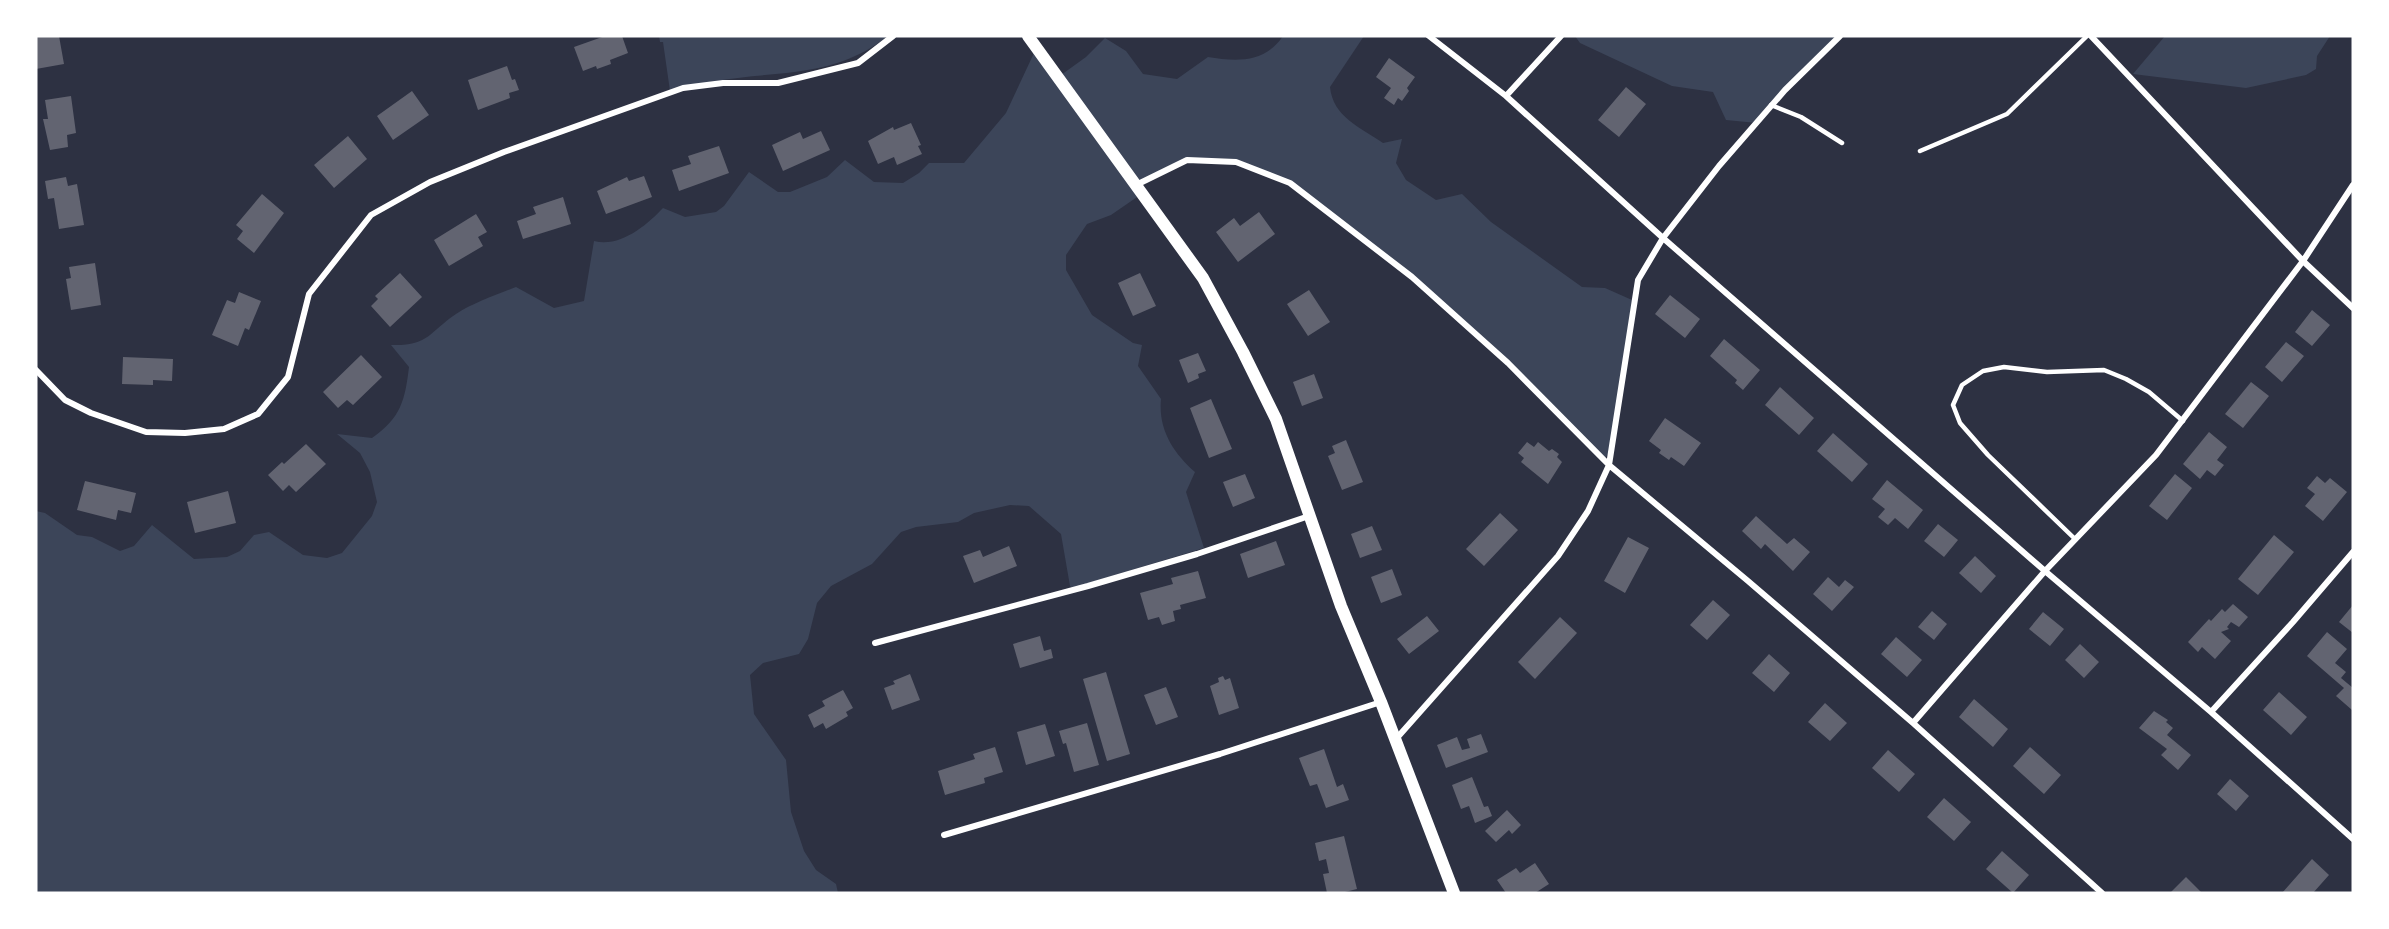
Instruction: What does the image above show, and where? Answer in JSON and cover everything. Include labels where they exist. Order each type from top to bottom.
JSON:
[{"type":"main road","points":[[1028,36],[1203,278],[1244,352],[1276,418],[1341,606],[1382,702],[1454,893]]},
{"type":"street","points":[[36,370],[65,400],[91,413],[146,432],[185,433],[224,429],[258,414],[288,377],[309,294],[371,215],[430,182],[504,152],[683,88],[723,83],[778,83],[858,63],[893,36]]},
{"type":"street","points":[[1429,36],[1506,96],[1663,238],[2045,572],[2211,712],[2353,839]]},
{"type":"street","points":[[1506,96],[1561,36]]},
{"type":"street","points":[[1396,740],[1558,556],[1588,511],[1609,465],[1638,280],[1663,238],[1719,166],[1772,105],[1840,36]]},
{"type":"street","points":[[2089,36],[2303,261],[2353,308]]},
{"type":"street","points":[[1135,185],[1187,160],[1236,162],[1290,183],[1412,277],[1509,363],[1609,465],[1749,581],[1913,723],[2102,893]]},
{"type":"street","points":[[1913,723],[2045,572],[2156,455],[2303,261],[2353,185]]},
{"type":"street","points":[[875,644],[1197,554],[1309,516]]},
{"type":"street","points":[[2211,712],[2353,552]]},
{"type":"street","points":[[944,835],[1220,754],[1382,702]]},
{"type":"lane","points":[[1920,151],[2007,114],[2089,36]]},
{"type":"lane","points":[[1772,105],[1801,117],[1842,143]]},
{"type":"lane","points":[[2075,539],[1988,455],[1960,423],[1953,405],[1962,385],[1983,371],[2004,367],[2047,372],[2104,370],[2149,392],[2182,421]]},
{"type":"shaded area","points":[[659,36],[888,36],[847,60],[826,66],[715,81],[670,91],[663,42],[660,42]]},
{"type":"shaded area","points":[[1283,36],[1364,36],[1330,87],[1332,97],[1342,114],[1383,143],[1402,139],[1396,163],[1406,180],[1436,200],[1462,194],[1491,222],[1582,287],[1605,288],[1632,300],[1610,452],[1605,458],[1422,285],[1302,190],[1234,159],[1190,158],[1138,182],[1140,195],[1111,215],[1087,224],[1066,255],[1066,270],[1092,315],[1133,343],[1142,345],[1138,366],[1161,399],[1162,420],[1169,440],[1180,457],[1195,472],[1186,492],[1204,548],[1072,588],[1061,534],[1029,506],[1010,505],[974,513],[958,522],[916,527],[901,532],[872,564],[831,586],[817,603],[808,639],[799,654],[763,663],[750,675],[754,714],[786,760],[791,812],[804,851],[816,870],[836,884],[838,893],[36,893],[36,511],[45,513],[77,535],[92,537],[120,551],[134,546],[152,525],[194,559],[227,557],[240,551],[254,535],[269,532],[303,555],[327,558],[342,553],[372,516],[377,502],[370,472],[360,453],[337,434],[372,438],[382,431],[400,407],[406,389],[409,367],[391,345],[421,341],[463,310],[516,287],[554,308],[584,301],[594,241],[614,241],[632,234],[663,208],[685,217],[716,212],[724,206],[749,172],[778,192],[790,192],[827,177],[845,160],[874,182],[903,183],[919,173],[929,163],[964,163],[1006,113],[1034,53],[1061,75],[1086,57],[1105,38],[1126,51],[1143,74],[1177,79],[1208,57],[1240,60],[1259,56],[1276,45]]},
{"type":"shaded area","points":[[1575,36],[1837,36],[1757,123],[1726,120],[1713,92],[1672,86],[1580,43]]},
{"type":"shaded area","points":[[2165,36],[2330,36],[2317,56],[2316,69],[2306,75],[2246,88],[2133,74]]},
{"type":"building","points":[[36,36],[59,36],[64,64],[36,69]]},
{"type":"building","points":[[605,36],[622,36],[628,53],[610,60],[611,64],[583,71],[574,47]]},
{"type":"building","points":[[1389,58],[1415,77],[1402,101],[1398,98],[1394,105],[1384,98],[1391,88],[1376,77]]},
{"type":"building","points":[[507,66],[519,90],[509,93],[510,98],[478,110],[468,80]]},
{"type":"building","points":[[1626,87],[1646,104],[1619,137],[1598,120]]},
{"type":"building","points":[[412,91],[429,115],[393,140],[377,116]]},
{"type":"building","points":[[71,96],[76,133],[67,135],[68,147],[50,150],[43,119],[48,119],[45,100]]},
{"type":"building","points":[[911,123],[921,145],[918,146],[922,154],[897,165],[894,157],[878,164],[868,141],[893,127],[894,130]]},
{"type":"building","points":[[821,131],[830,150],[783,171],[772,145],[800,132],[803,139]]},
{"type":"building","points":[[348,136],[367,159],[334,188],[314,165]]},
{"type":"building","points":[[719,146],[729,173],[679,191],[672,170],[691,164],[688,156]]},
{"type":"building","points":[[644,176],[652,197],[606,214],[597,191],[627,177],[629,181]]},
{"type":"building","points":[[66,177],[68,186],[77,184],[84,225],[59,229],[54,198],[48,199],[45,181]]},
{"type":"building","points":[[262,194],[284,213],[254,253],[237,239],[243,231],[236,225]]},
{"type":"building","points":[[563,197],[571,224],[523,239],[517,221],[536,214],[533,207]]},
{"type":"building","points":[[1259,212],[1275,234],[1238,262],[1216,232],[1234,218],[1240,226]]},
{"type":"building","points":[[476,214],[487,232],[478,237],[483,246],[449,266],[434,240]]},
{"type":"building","points":[[95,263],[101,305],[71,310],[66,279],[71,278],[69,267]]},
{"type":"building","points":[[400,273],[422,297],[390,327],[371,306],[378,299],[375,296]]},
{"type":"building","points":[[1140,273],[1156,306],[1133,316],[1118,283]]},
{"type":"building","points":[[1309,290],[1330,322],[1308,336],[1287,304]]},
{"type":"building","points":[[239,292],[261,301],[249,330],[245,328],[238,346],[212,335],[227,300],[235,303]]},
{"type":"building","points":[[1670,295],[1700,319],[1685,338],[1655,314]]},
{"type":"building","points":[[2312,310],[2330,325],[2312,346],[2295,332]]},
{"type":"building","points":[[1724,339],[1760,370],[1743,390],[1735,383],[1737,380],[1710,356]]},
{"type":"building","points":[[2286,342],[2304,356],[2282,382],[2265,367]]},
{"type":"building","points":[[1198,353],[1206,371],[1198,374],[1199,378],[1188,383],[1179,360]]},
{"type":"building","points":[[361,355],[382,377],[353,405],[347,400],[338,408],[323,392]]},
{"type":"building","points":[[123,357],[173,359],[172,381],[153,380],[153,385],[122,384]]},
{"type":"building","points":[[1314,374],[1323,398],[1302,406],[1293,382]]},
{"type":"building","points":[[2251,382],[2269,396],[2243,428],[2225,414]]},
{"type":"building","points":[[1780,387],[1814,418],[1799,435],[1765,405]]},
{"type":"building","points":[[1211,399],[1232,449],[1209,458],[1190,408]]},
{"type":"building","points":[[1665,418],[1701,443],[1684,466],[1671,457],[1669,460],[1659,453],[1661,450],[1649,441]]},
{"type":"building","points":[[2209,432],[2227,447],[2217,460],[2224,465],[2215,476],[2207,470],[2200,479],[2183,464]]},
{"type":"building","points":[[1833,433],[1868,464],[1852,482],[1817,451]]},
{"type":"building","points":[[1346,440],[1363,482],[1342,490],[1328,456],[1335,453],[1332,446]]},
{"type":"building","points":[[1527,442],[1534,447],[1538,442],[1549,451],[1552,449],[1559,454],[1557,457],[1562,462],[1548,484],[1521,462],[1524,458],[1518,453]]},
{"type":"building","points":[[306,444],[326,464],[296,492],[289,485],[283,491],[268,475]]},
{"type":"building","points":[[1245,474],[1255,498],[1233,507],[1223,482]]},
{"type":"building","points":[[2175,474],[2192,488],[2167,520],[2149,506]]},
{"type":"building","points":[[2317,476],[2325,483],[2330,478],[2347,492],[2323,521],[2305,506],[2315,494],[2307,488]]},
{"type":"building","points":[[1887,480],[1923,510],[1908,529],[1895,518],[1888,525],[1878,517],[1885,509],[1872,499]]},
{"type":"building","points":[[85,481],[136,493],[131,513],[118,510],[116,520],[77,510]]},
{"type":"building","points":[[228,491],[236,523],[195,533],[187,502]]},
{"type":"building","points":[[1500,513],[1518,530],[1484,566],[1466,549]]},
{"type":"building","points":[[1756,516],[1787,544],[1794,538],[1810,552],[1793,571],[1765,544],[1761,549],[1742,531]]},
{"type":"building","points":[[1938,524],[1958,540],[1944,557],[1924,541]]},
{"type":"building","points":[[1372,526],[1382,550],[1360,558],[1351,534]]},
{"type":"building","points":[[2274,535],[2294,552],[2258,595],[2238,579]]},
{"type":"building","points":[[1628,537],[1649,548],[1625,593],[1604,581]]},
{"type":"building","points":[[1276,541],[1285,565],[1248,578],[1240,554]]},
{"type":"building","points":[[1009,546],[1017,566],[974,583],[963,556],[980,550],[983,557]]},
{"type":"building","points":[[1975,556],[1996,576],[1981,593],[1959,573]]},
{"type":"building","points":[[1392,569],[1402,595],[1381,603],[1371,577]]},
{"type":"building","points":[[1198,571],[1206,598],[1180,605],[1181,609],[1173,611],[1175,621],[1162,625],[1159,617],[1148,620],[1140,593],[1173,584],[1171,578]]},
{"type":"building","points":[[1828,577],[1839,587],[1845,580],[1854,587],[1832,611],[1813,594]]},
{"type":"building","points":[[1713,600],[1730,615],[1707,640],[1690,625]]},
{"type":"building","points":[[2233,604],[2248,617],[2239,627],[2231,622],[2227,627],[2229,629],[2221,632],[2231,641],[2215,659],[2202,647],[2198,652],[2188,642],[2209,619],[2211,621],[2222,609],[2225,612]]},
{"type":"building","points":[[2353,605],[2353,633],[2339,622]]},
{"type":"building","points":[[1932,611],[1947,624],[1934,640],[1918,627]]},
{"type":"building","points":[[2043,612],[2064,629],[2050,646],[2029,629]]},
{"type":"building","points":[[1427,616],[1439,631],[1409,654],[1397,639]]},
{"type":"building","points":[[1560,617],[1577,633],[1535,679],[1518,662]]},
{"type":"building","points":[[2327,632],[2347,649],[2335,663],[2346,672],[2341,678],[2353,688],[2352,710],[2336,696],[2344,688],[2307,656]]},
{"type":"building","points":[[1040,636],[1044,651],[1051,649],[1053,658],[1020,668],[1013,644]]},
{"type":"building","points":[[1896,637],[1922,660],[1907,677],[1881,654]]},
{"type":"building","points":[[2080,644],[2099,662],[2084,678],[2065,660]]},
{"type":"building","points":[[1769,654],[1790,673],[1774,692],[1752,673]]},
{"type":"building","points":[[1106,672],[1130,754],[1107,761],[1083,679]]},
{"type":"building","points":[[910,674],[920,700],[892,710],[884,688],[895,684],[893,681]]},
{"type":"building","points":[[1223,676],[1225,680],[1230,678],[1239,708],[1219,715],[1210,686],[1219,682],[1218,678]]},
{"type":"building","points":[[1166,687],[1178,717],[1156,725],[1144,695]]},
{"type":"building","points":[[843,690],[853,708],[846,712],[848,716],[826,729],[823,723],[814,728],[808,715],[825,706],[822,701]]},
{"type":"building","points":[[2279,692],[2307,717],[2291,735],[2263,710]]},
{"type":"building","points":[[1974,699],[2008,729],[1993,747],[1959,717]]},
{"type":"building","points":[[1825,703],[1847,723],[1830,741],[1808,722]]},
{"type":"building","points":[[2154,711],[2168,720],[2166,722],[2173,728],[2167,735],[2191,755],[2178,770],[2161,755],[2167,749],[2139,728]]},
{"type":"building","points":[[1087,723],[1099,765],[1074,772],[1066,743],[1063,744],[1059,731]]},
{"type":"building","points":[[1045,724],[1055,756],[1026,765],[1017,732]]},
{"type":"building","points":[[1481,734],[1488,752],[1446,768],[1437,745],[1457,737],[1462,750],[1470,748],[1467,739]]},
{"type":"building","points":[[995,747],[1003,772],[984,778],[985,783],[945,795],[938,771],[975,759],[973,754]]},
{"type":"building","points":[[2030,747],[2061,775],[2044,794],[2013,766]]},
{"type":"building","points":[[1324,749],[1337,787],[1343,784],[1349,800],[1326,808],[1317,784],[1310,786],[1299,758]]},
{"type":"building","points":[[1888,750],[1915,774],[1899,792],[1872,768]]},
{"type":"building","points":[[1472,777],[1484,807],[1488,806],[1492,816],[1475,823],[1469,806],[1461,809],[1452,785]]},
{"type":"building","points":[[2230,779],[2249,796],[2236,811],[2217,794]]},
{"type":"building","points":[[1944,798],[1971,822],[1954,841],[1927,817]]},
{"type":"building","points":[[1507,810],[1521,825],[1512,834],[1509,830],[1496,842],[1485,831]]},
{"type":"building","points":[[1344,836],[1357,889],[1341,893],[1327,893],[1323,874],[1329,873],[1326,859],[1319,861],[1315,843]]},
{"type":"building","points":[[2002,851],[2029,875],[2013,893],[1986,869]]},
{"type":"building","points":[[2312,859],[2329,875],[2313,893],[2282,893]]},
{"type":"building","points":[[1535,863],[1549,884],[1535,893],[1506,893],[1497,880],[1516,868],[1520,873]]},
{"type":"building","points":[[2186,877],[2202,893],[2170,893]]}]
